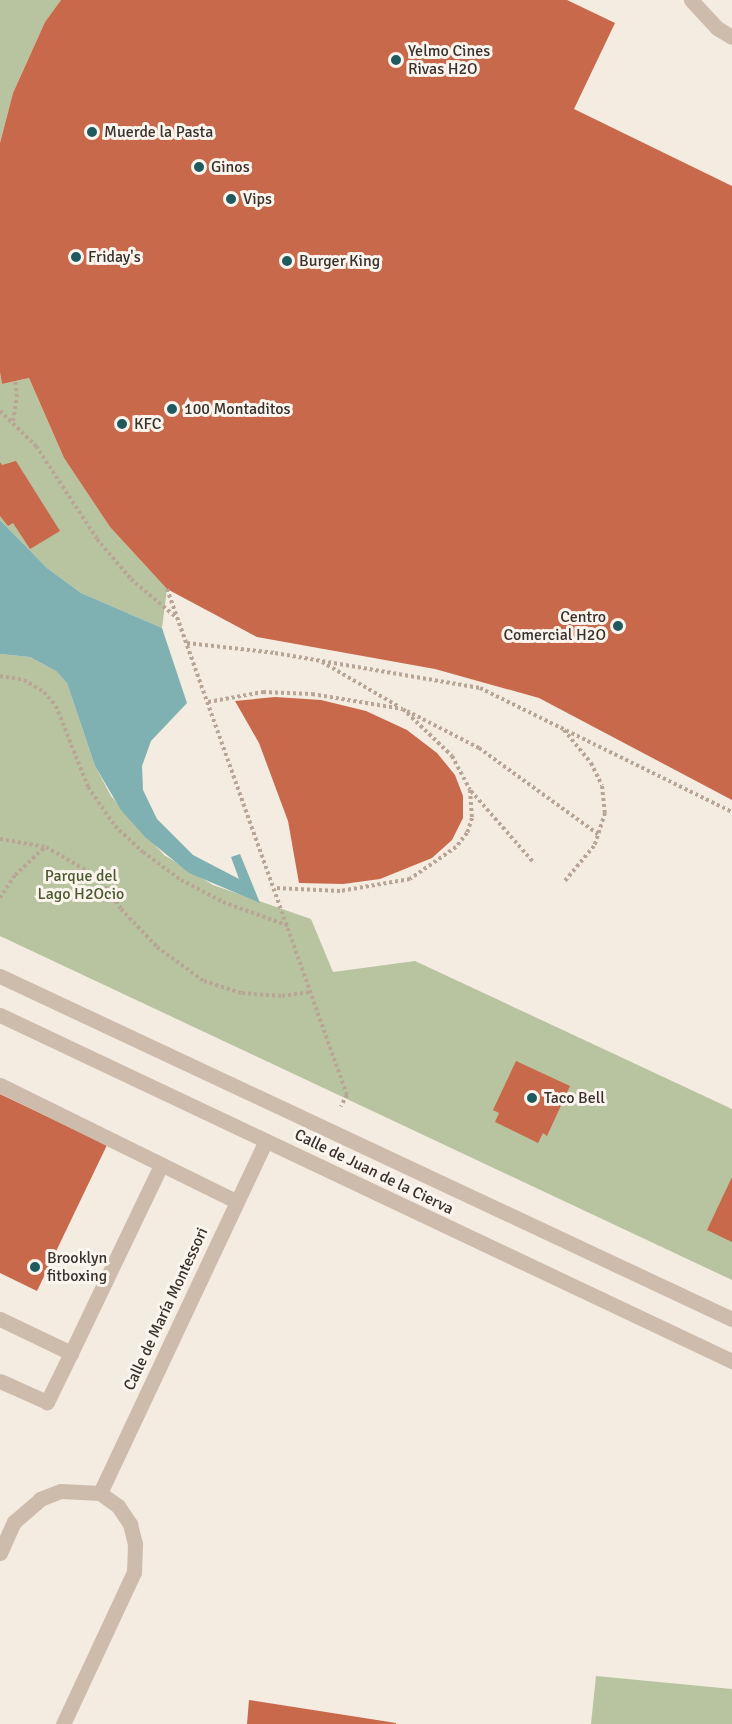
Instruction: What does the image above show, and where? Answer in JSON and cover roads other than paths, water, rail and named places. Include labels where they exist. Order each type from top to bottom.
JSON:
[{"type":"street","points":[[691,0],[717,28],[732,37]]},
{"type":"street","name":"Calle de Juan de la Cierva","points":[[0,976],[732,1319]]},
{"type":"street","name":"Calle de Juan de la Cierva","points":[[0,1015],[732,1362]]},
{"type":"street","points":[[0,1085],[161,1166],[237,1201]]},
{"type":"street","name":"Calle de María Montessori","points":[[100,1493],[266,1141]]},
{"type":"street","points":[[0,1381],[47,1402],[161,1166]]},
{"type":"street","points":[[0,1319],[71,1353]]},
{"type":"street","points":[[0,1553],[14,1522],[40,1499],[70,1490],[100,1493],[118,1506],[130,1524],[135,1544],[135,1572],[63,1724]]},
{"type":"water","points":[[0,520],[47,568],[81,593],[162,628],[187,703],[151,741],[142,766],[143,790],[157,819],[193,855],[239,879],[231,857],[240,854],[260,903],[189,873],[145,837],[121,810],[95,766],[67,683],[56,671],[30,657],[0,654]]},
{"type":"place","name":"Yelmo Cines Rivas H2O","points":[[396,60]]},
{"type":"place","name":"Muerde la Pasta","points":[[92,132]]},
{"type":"place","name":"Ginos","points":[[199,167]]},
{"type":"place","name":"Vips","points":[[231,199]]},
{"type":"place","name":"Friday's","points":[[76,257]]},
{"type":"place","name":"Burger King","points":[[287,261]]},
{"type":"place","name":"100 Montaditos","points":[[172,409]]},
{"type":"place","name":"KFC","points":[[122,424]]},
{"type":"place","name":"Centro Comercial H2O","points":[[618,626]]},
{"type":"place","name":"Taco Bell","points":[[532,1098]]},
{"type":"place","name":"Brooklyn fitboxing","points":[[35,1267]]},
{"type":"park label","name":"Parque del Lago H2Ocio","points":[[81,885]]}]
